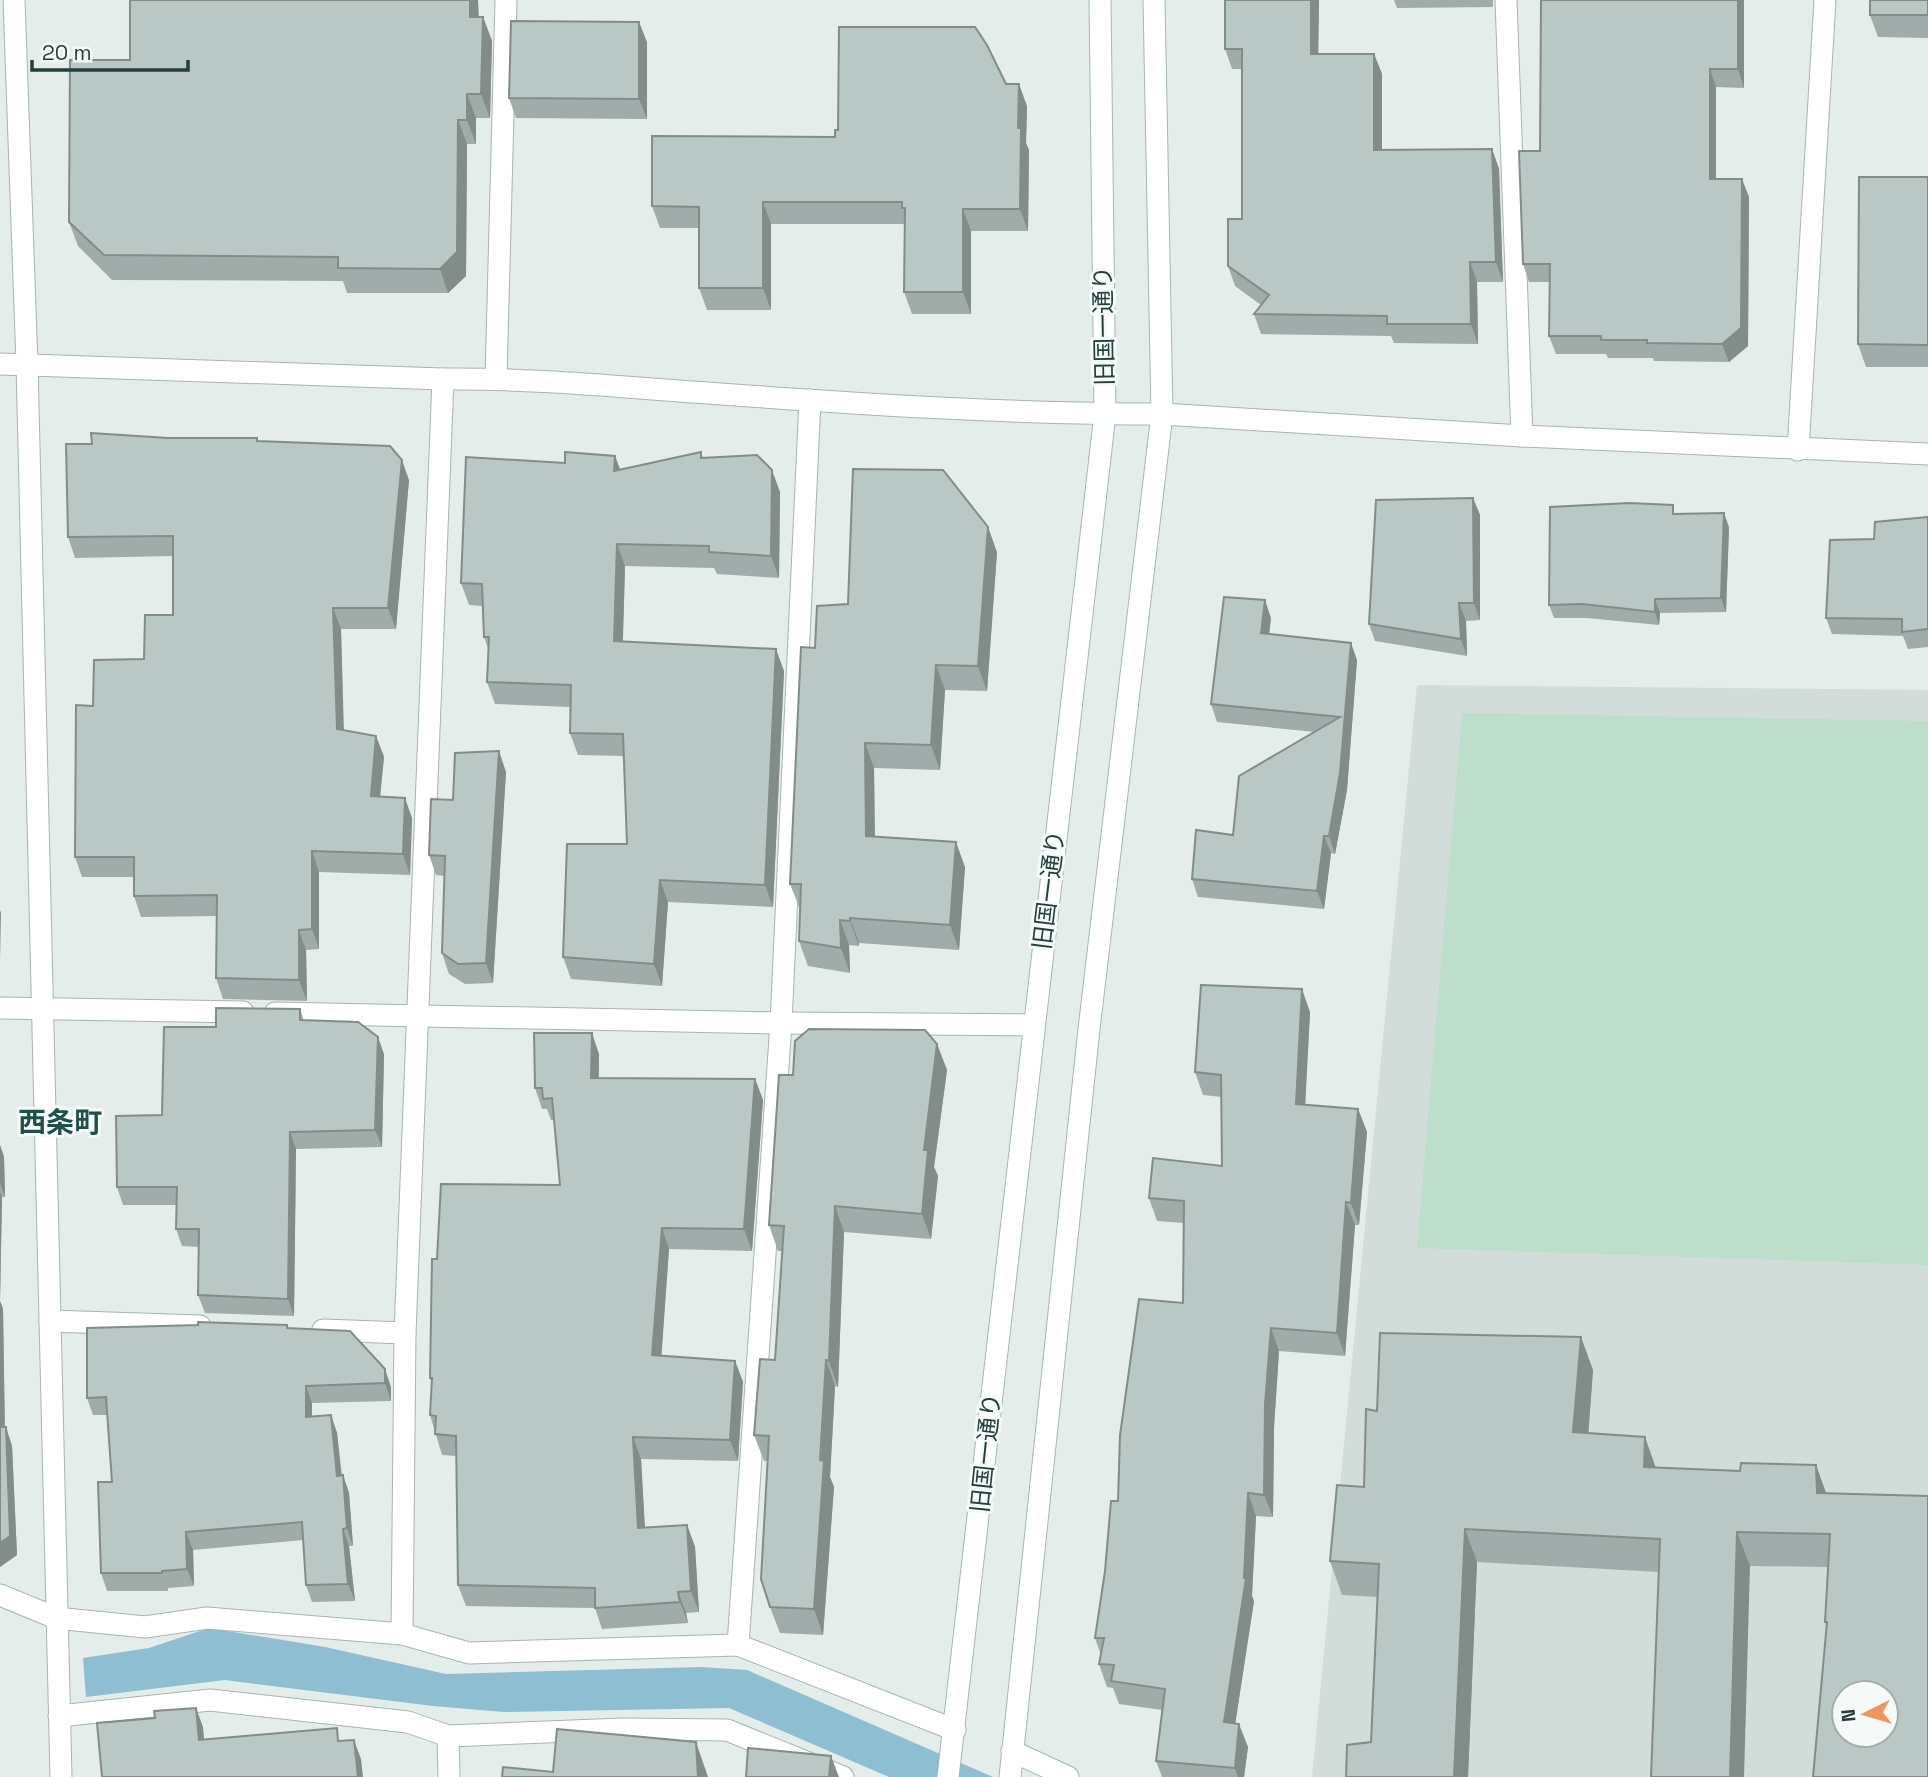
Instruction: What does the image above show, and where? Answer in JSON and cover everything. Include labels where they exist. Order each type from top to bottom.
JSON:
[{"type":"street","points":[[13,0],[10,154],[27,364],[61,1777]]},
{"type":"street","points":[[496,379],[506,0]]},
{"type":"street","name":"旧国一通り","points":[[948,1777],[1105,414],[1100,0]]},
{"type":"street","points":[[1010,1777],[1088,1043],[1162,414],[1154,0]]},
{"type":"street","points":[[1506,0],[1522,436]]},
{"type":"street","points":[[1798,450],[1825,0]]},
{"type":"street","points":[[0,364],[496,379],[810,400],[1105,414],[1162,414],[1522,436],[1928,454]]},
{"type":"street","points":[[402,1634],[405,1333],[443,379]]},
{"type":"street","points":[[738,1645],[781,1023],[810,400]]},
{"type":"street","points":[[0,1008],[781,1023],[1034,1025]]},
{"type":"street","points":[[50,1321],[214,1327]]},
{"type":"street","points":[[309,1330],[405,1333]]},
{"type":"street","points":[[0,1595],[56,1618],[145,1628],[207,1618],[402,1634],[469,1653],[738,1645],[955,1730]]},
{"type":"street","points":[[59,1716],[210,1700],[408,1722],[448,1736],[622,1729],[727,1730],[843,1777]]},
{"type":"street","points":[[448,1736],[449,1777]]},
{"type":"street","points":[[1012,1751],[1068,1777]]},
{"type":"shaded area","points":[[1417,685],[1928,690],[1928,1777],[1312,1777]]},
{"type":"green space","points":[[1462,713],[1928,721],[1928,1265],[1417,1248]]},
{"type":"water","points":[[209,1628],[325,1647],[446,1674],[701,1667],[747,1670],[993,1777],[889,1777],[729,1708],[504,1712],[433,1706],[225,1680],[86,1697],[83,1658],[149,1648]]},
{"type":"building","points":[[130,0],[470,0],[470,17],[483,17],[481,94],[467,94],[467,120],[458,120],[457,252],[440,269],[338,268],[338,257],[104,255],[69,222],[70,60],[130,60]]},
{"type":"building","points":[[1225,0],[1311,0],[1311,54],[1374,54],[1374,150],[1492,149],[1496,262],[1470,262],[1471,324],[1387,324],[1387,316],[1254,314],[1269,295],[1228,266],[1228,219],[1242,219],[1242,49],[1225,49]]},
{"type":"building","points":[[1541,0],[1738,0],[1738,69],[1710,69],[1710,179],[1742,179],[1741,328],[1722,344],[1647,343],[1647,340],[1601,340],[1601,336],[1549,336],[1550,264],[1523,264],[1519,151],[1540,151]]},
{"type":"building","points":[[1870,0],[1928,0],[1928,15],[1870,15]]},
{"type":"building","points":[[511,21],[639,22],[639,99],[509,98]]},
{"type":"building","points":[[839,27],[975,27],[1006,84],[1019,84],[1020,209],[963,209],[963,292],[904,292],[905,208],[902,208],[902,202],[763,202],[763,288],[699,288],[699,207],[652,206],[652,136],[835,137],[835,130],[838,130]]},
{"type":"building","points":[[1859,177],[1928,177],[1928,345],[1858,344]]},
{"type":"building","points":[[91,433],[168,438],[257,438],[257,441],[390,446],[402,460],[388,608],[333,608],[337,729],[376,736],[371,796],[405,798],[403,854],[312,851],[312,929],[299,930],[299,980],[216,978],[217,895],[134,896],[134,857],[75,857],[76,705],[93,706],[94,660],[144,659],[145,615],[173,615],[173,536],[68,537],[66,444],[92,444]]},
{"type":"building","points":[[565,452],[615,456],[614,471],[701,452],[701,458],[757,455],[772,470],[771,556],[709,552],[709,546],[617,544],[614,641],[776,649],[765,885],[660,880],[654,964],[563,957],[567,844],[627,844],[623,734],[570,733],[571,685],[487,682],[489,637],[484,637],[482,584],[461,583],[466,457],[565,463]]},
{"type":"building","points":[[853,469],[943,470],[988,527],[978,666],[936,665],[931,745],[865,743],[866,836],[956,842],[950,925],[850,918],[850,921],[840,920],[841,948],[799,941],[801,884],[790,884],[801,647],[815,648],[817,606],[848,604]]},
{"type":"building","points":[[1473,498],[1474,603],[1459,603],[1461,639],[1369,624],[1376,500]]},
{"type":"building","points":[[1629,503],[1673,505],[1673,514],[1724,513],[1721,598],[1655,599],[1655,612],[1582,604],[1549,605],[1550,507]]},
{"type":"building","points":[[1928,517],[1928,629],[1902,632],[1902,619],[1826,618],[1830,540],[1874,539],[1875,522]]},
{"type":"building","points":[[1224,597],[1265,600],[1261,633],[1351,643],[1340,773],[1329,836],[1324,836],[1317,891],[1192,879],[1196,830],[1233,835],[1239,776],[1340,717],[1211,704]]},
{"type":"building","points":[[499,751],[486,963],[458,964],[442,953],[445,856],[429,855],[431,799],[453,800],[455,753]]},
{"type":"building","points":[[1201,985],[1302,989],[1296,1104],[1358,1109],[1351,1203],[1346,1202],[1337,1333],[1271,1328],[1265,1404],[1264,1495],[1248,1493],[1246,1578],[1224,1722],[1239,1724],[1235,1768],[1156,1761],[1165,1689],[1111,1681],[1114,1665],[1099,1664],[1104,1638],[1095,1638],[1105,1571],[1111,1501],[1118,1501],[1120,1435],[1139,1299],[1183,1303],[1184,1201],[1149,1198],[1153,1158],[1222,1166],[1221,1075],[1195,1072]]},
{"type":"building","points":[[216,1008],[300,1009],[300,1020],[358,1022],[378,1037],[375,1130],[290,1132],[288,1299],[198,1295],[199,1229],[176,1229],[177,1187],[117,1187],[116,1116],[162,1115],[164,1027],[216,1027]]},
{"type":"building","points":[[809,1029],[925,1030],[937,1044],[924,1150],[928,1150],[922,1214],[835,1206],[829,1361],[826,1360],[820,1460],[824,1461],[814,1609],[770,1607],[761,1579],[769,1436],[754,1435],[760,1359],[775,1360],[784,1226],[769,1225],[779,1075],[793,1075],[795,1041]]},
{"type":"building","points":[[534,1033],[592,1033],[591,1078],[755,1079],[744,1229],[662,1228],[652,1355],[735,1361],[730,1440],[633,1437],[638,1528],[687,1525],[691,1591],[678,1592],[680,1602],[595,1608],[595,1588],[458,1585],[456,1436],[435,1434],[436,1416],[430,1415],[432,1259],[437,1259],[441,1184],[560,1185],[552,1098],[543,1099],[542,1088],[535,1088]]},
{"type":"building","points":[[198,1322],[287,1325],[287,1328],[350,1331],[385,1369],[385,1383],[306,1386],[306,1417],[331,1415],[337,1476],[343,1475],[347,1528],[343,1529],[348,1584],[306,1585],[302,1522],[186,1532],[187,1569],[162,1573],[101,1573],[98,1482],[112,1482],[106,1397],[87,1398],[87,1328],[198,1325]]},
{"type":"building","points":[[1380,1333],[1581,1337],[1573,1432],[1645,1437],[1644,1467],[1740,1471],[1741,1463],[1816,1465],[1817,1493],[1928,1496],[1928,1777],[1813,1777],[1827,1622],[1830,1534],[1737,1532],[1730,1777],[1651,1777],[1660,1539],[1465,1529],[1454,1777],[1346,1777],[1347,1745],[1371,1742],[1379,1564],[1330,1561],[1337,1485],[1364,1487],[1366,1409],[1377,1411]]},
{"type":"building","points":[[0,1427],[6,1427],[10,1536],[0,1543]]},
{"type":"building","points":[[196,1708],[199,1740],[337,1728],[338,1741],[354,1740],[358,1777],[102,1777],[97,1723],[155,1718],[154,1711]]},
{"type":"building","points":[[557,1729],[696,1742],[698,1777],[502,1777],[503,1767],[553,1772]]},
{"type":"building","points":[[748,1748],[831,1756],[829,1777],[746,1777]]},
{"type":"district","name":"西条町","points":[[60,1122]]}]
